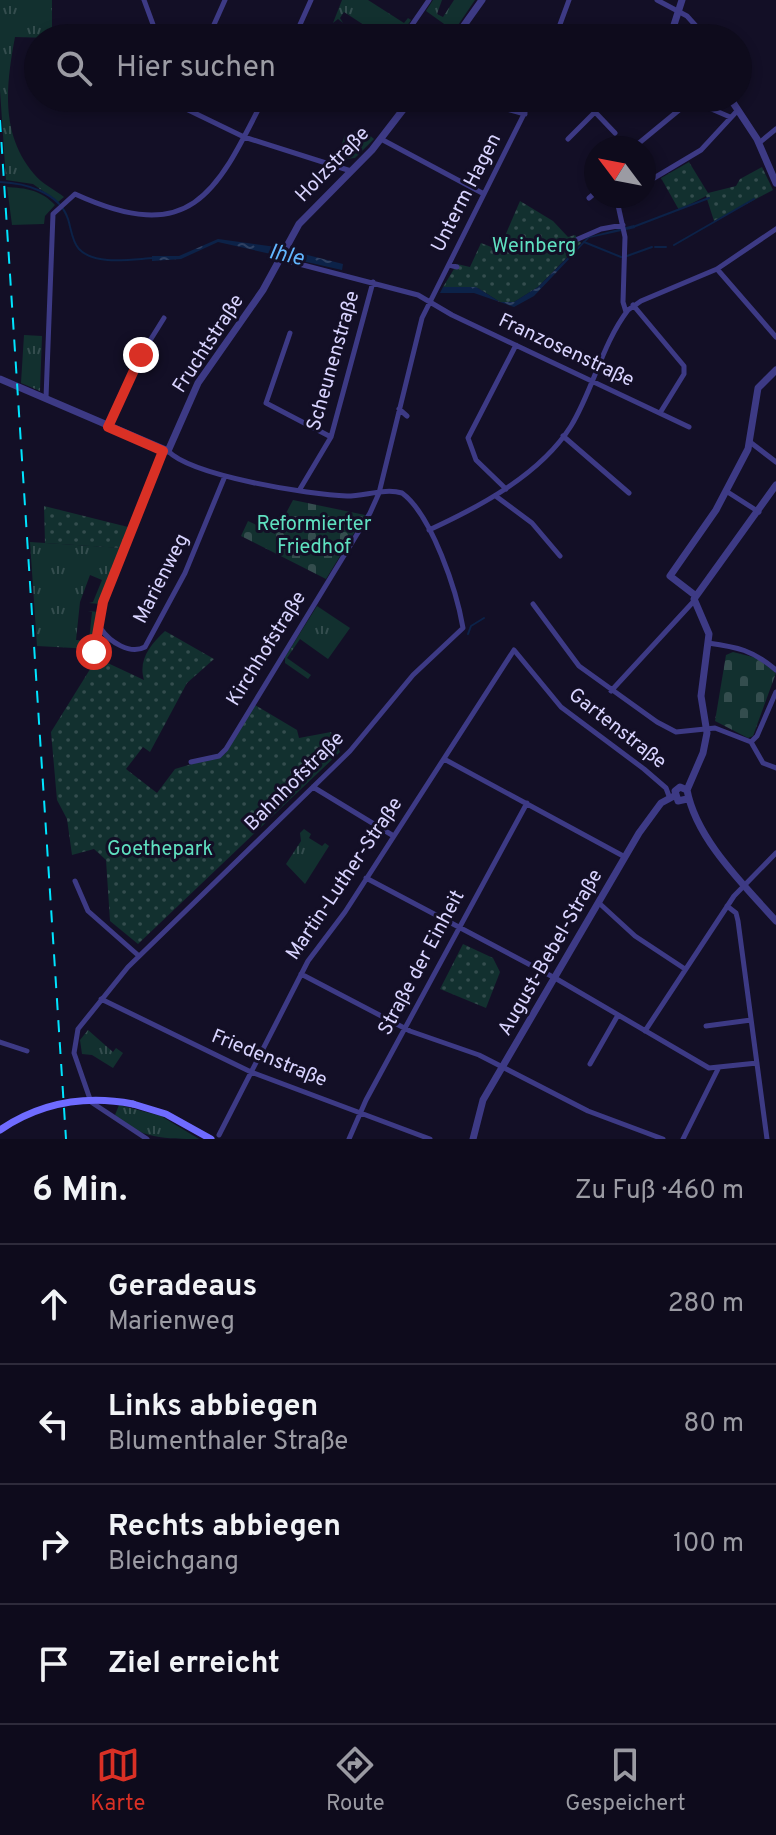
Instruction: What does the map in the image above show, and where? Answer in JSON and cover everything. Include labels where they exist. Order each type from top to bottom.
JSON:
[{"type":"main road","points":[[0,1130],[25,1115],[59,1104],[94,1100],[133,1104],[166,1114],[215,1137]]},
{"type":"street","points":[[144,0],[153,24]]},
{"type":"street","points":[[214,24],[225,0]]},
{"type":"street","points":[[300,24],[311,0]]},
{"type":"street","points":[[413,24],[429,0]]},
{"type":"street","points":[[465,24],[482,0]]},
{"type":"street","points":[[560,24],[569,0]]},
{"type":"street","points":[[657,0],[692,24]]},
{"type":"street","points":[[674,24],[682,0]]},
{"type":"street","points":[[199,112],[244,137],[351,171]]},
{"type":"street","points":[[46,399],[50,225],[56,210],[75,194],[132,215],[174,212],[210,191],[257,112]]},
{"type":"street","name":"Holzstraße","points":[[280,258],[302,221],[381,139],[401,112]]},
{"type":"street","points":[[518,112],[525,114]]},
{"type":"street","points":[[568,139],[595,112],[615,133]]},
{"type":"street","points":[[647,136],[674,112]]},
{"type":"street","points":[[727,112],[733,114],[759,143],[776,183]]},
{"type":"street","name":"Unterm Hagen","points":[[399,409],[422,318],[525,114]]},
{"type":"street","points":[[656,177],[701,150],[733,114]]},
{"type":"street","points":[[759,143],[776,129]]},
{"type":"street","points":[[381,139],[484,194]]},
{"type":"street","points":[[620,208],[624,227],[623,302],[626,312]]},
{"type":"street","points":[[578,239],[601,229],[624,227]]},
{"type":"street","points":[[0,379],[225,476],[342,495],[395,491],[404,494],[429,530],[497,497],[563,436],[626,312],[633,305],[717,269],[776,229]]},
{"type":"street","name":"Franzosenstraße","points":[[280,258],[373,282],[430,302],[689,427]]},
{"type":"street","name":"Fruchtstraße","points":[[165,451],[205,371],[263,290],[280,258]]},
{"type":"street","points":[[449,265],[457,267]]},
{"type":"street","points":[[717,269],[776,337]]},
{"type":"street","name":"Scheunenstraße","points":[[300,489],[331,437],[373,282]]},
{"type":"street","points":[[633,305],[684,366],[684,374],[660,413]]},
{"type":"street","points":[[108,427],[141,355],[164,318]]},
{"type":"street","points":[[290,333],[266,403],[331,437]]},
{"type":"street","points":[[506,489],[474,456],[468,438],[474,421],[516,345]]},
{"type":"street","points":[[706,729],[701,696],[708,628],[695,598],[670,576],[726,491],[750,442],[758,388],[776,370]]},
{"type":"street","points":[[399,409],[407,416]]},
{"type":"street","name":"Kirchhofstraße","points":[[191,762],[219,756],[226,749],[379,493],[399,409]]},
{"type":"street","points":[[563,436],[629,493]]},
{"type":"street","points":[[750,442],[776,462]]},
{"type":"street","name":"Marienweg","points":[[94,655],[101,629],[103,602],[165,451]]},
{"type":"street","name":"Marienweg","points":[[101,629],[109,639],[132,650],[145,647],[185,573],[225,476]]},
{"type":"street","points":[[611,691],[695,598],[776,486]]},
{"type":"street","points":[[726,491],[759,512]]},
{"type":"street","points":[[497,497],[532,523],[560,556]]},
{"type":"street","name":"Bahnhofstraße","points":[[147,1139],[98,1110],[86,1094],[73,1046],[80,1026],[139,956],[357,743],[413,675],[461,632],[463,623],[429,530]]},
{"type":"street","points":[[533,604],[572,658],[611,691],[674,732],[715,728],[751,742],[763,763],[776,768]]},
{"type":"street","points":[[708,643],[726,649],[748,649],[776,670]]},
{"type":"street","name":"Martin-Luther-Straße","points":[[215,1137],[301,974],[514,650]]},
{"type":"street","name":"Gartenstraße","points":[[514,650],[561,707],[644,769],[672,796]]},
{"type":"street","points":[[751,742],[757,736],[776,692]]},
{"type":"street","name":"August-Bebel-Straße","points":[[473,1139],[482,1103],[650,816],[672,796],[684,794],[703,753],[706,729]]},
{"type":"street","points":[[444,759],[625,857]]},
{"type":"street","points":[[313,787],[382,832],[393,835]]},
{"type":"street","points":[[684,794],[692,811],[744,885],[776,921]]},
{"type":"street","name":"Straße der Einheit","points":[[349,1139],[405,1028],[527,803]]},
{"type":"street","points":[[645,1031],[727,906],[776,853]]},
{"type":"street","points":[[366,878],[555,978],[709,1068],[757,1063]]},
{"type":"street","points":[[75,881],[89,912],[139,956]]},
{"type":"street","points":[[599,903],[632,935],[685,969]]},
{"type":"street","points":[[727,906],[737,916],[767,1139]]},
{"type":"street","points":[[301,974],[405,1028],[479,1055],[588,1111],[663,1139]]},
{"type":"street","name":"Friedenstraße","points":[[101,999],[251,1072],[430,1139]]},
{"type":"street","points":[[590,1064],[618,1015]]},
{"type":"street","points":[[706,1026],[751,1020]]},
{"type":"street","points":[[0,1042],[27,1051]]},
{"type":"street","points":[[683,1139],[718,1069]]},
{"type":"street","points":[[195,1130],[202,1139]]},
{"type":"green space","points":[[0,0],[52,0],[52,24],[24,24],[24,37],[15,37],[9,73],[8,108],[15,142],[23,159],[37,177],[64,197],[58,202],[33,184],[6,180],[0,90]]},
{"type":"green space","points":[[342,0],[368,0],[404,23],[408,18],[411,20],[408,24],[362,24],[344,12],[340,18],[343,23],[338,19],[333,23]]},
{"type":"green space","points":[[433,0],[442,0],[437,14],[443,17],[454,0],[475,0],[459,24],[444,24],[426,11]]},
{"type":"green space","points":[[362,129],[374,139],[355,158],[336,160],[345,135]]},
{"type":"green space","points":[[689,162],[708,193],[736,186],[740,179],[762,167],[773,190],[714,221],[706,196],[679,210],[661,178]]},
{"type":"green space","points":[[7,187],[33,191],[55,205],[45,216],[44,224],[12,225]]},
{"type":"green space","name":"Weinberg","points":[[520,201],[553,221],[568,237],[575,235],[581,243],[538,287],[514,302],[500,302],[478,288],[443,287],[457,264],[470,267],[481,243],[499,250]]},
{"type":"green space","points":[[24,335],[42,336],[40,391],[21,383]]},
{"type":"green space","name":"Reformierter Friedhof","points":[[293,500],[365,515],[326,579],[241,536],[248,521],[275,534]]},
{"type":"green space","points":[[44,506],[128,527],[120,548],[45,543]]},
{"type":"green space","points":[[30,542],[123,548],[100,604],[89,603],[93,602],[102,580],[90,575],[80,602],[76,640],[89,641],[92,612],[88,611],[99,612],[92,649],[37,646]]},
{"type":"green space","points":[[317,606],[350,628],[328,659],[300,639],[287,658],[311,675],[308,679],[285,663],[285,657]]},
{"type":"green space","name":"Goethepark","points":[[165,631],[214,659],[187,683],[150,752],[143,747],[126,769],[157,793],[175,769],[225,754],[255,705],[297,730],[299,738],[331,732],[340,752],[138,944],[110,921],[106,860],[94,849],[72,855],[67,819],[57,800],[51,732],[97,658],[144,680],[144,659]]},
{"type":"green space","points":[[733,652],[757,658],[776,673],[753,736],[748,738],[715,721],[726,655]]},
{"type":"green space","points":[[304,829],[311,834],[309,838],[322,846],[325,843],[329,846],[305,884],[286,864],[301,841],[300,833]]},
{"type":"green space","points":[[463,944],[493,958],[500,972],[486,1008],[440,989]]},
{"type":"green space","points":[[88,1030],[113,1052],[116,1048],[123,1053],[113,1068],[92,1055],[82,1054],[80,1040]]},
{"type":"green space","points":[[119,1105],[161,1116],[199,1139],[165,1138],[134,1129],[115,1115]]},
{"type":"water","points":[[634,225],[635,228],[589,238],[534,296],[514,307],[474,293],[440,293],[443,287],[476,287],[500,302],[514,302],[538,287],[588,237]]},
{"type":"water","points":[[218,239],[276,247],[343,264],[342,270],[218,242],[181,259],[152,261],[152,256],[179,256]]},
{"type":"waterway","name":"Ihle","points":[[0,182],[30,187],[57,202],[68,219],[73,239],[86,254],[104,260],[154,258]]},
{"type":"waterway","name":"Ihle","points":[[633,227],[709,198]]},
{"type":"waterway","name":"Ihle","points":[[674,245],[754,199]]},
{"type":"waterway","name":"Ihle","points":[[584,242],[621,257]]},
{"type":"waterway","name":"Ihle","points":[[627,256],[652,247]]},
{"type":"waterway","name":"Ihle","points":[[655,247],[666,247]]},
{"type":"waterway","points":[[468,634],[471,626],[484,618]]},
{"type":"railway","points":[[0,120],[66,1139]]},
{"type":"route","points":[[94,652],[101,629],[99,623],[103,602],[163,451],[108,427],[141,355]]}]
